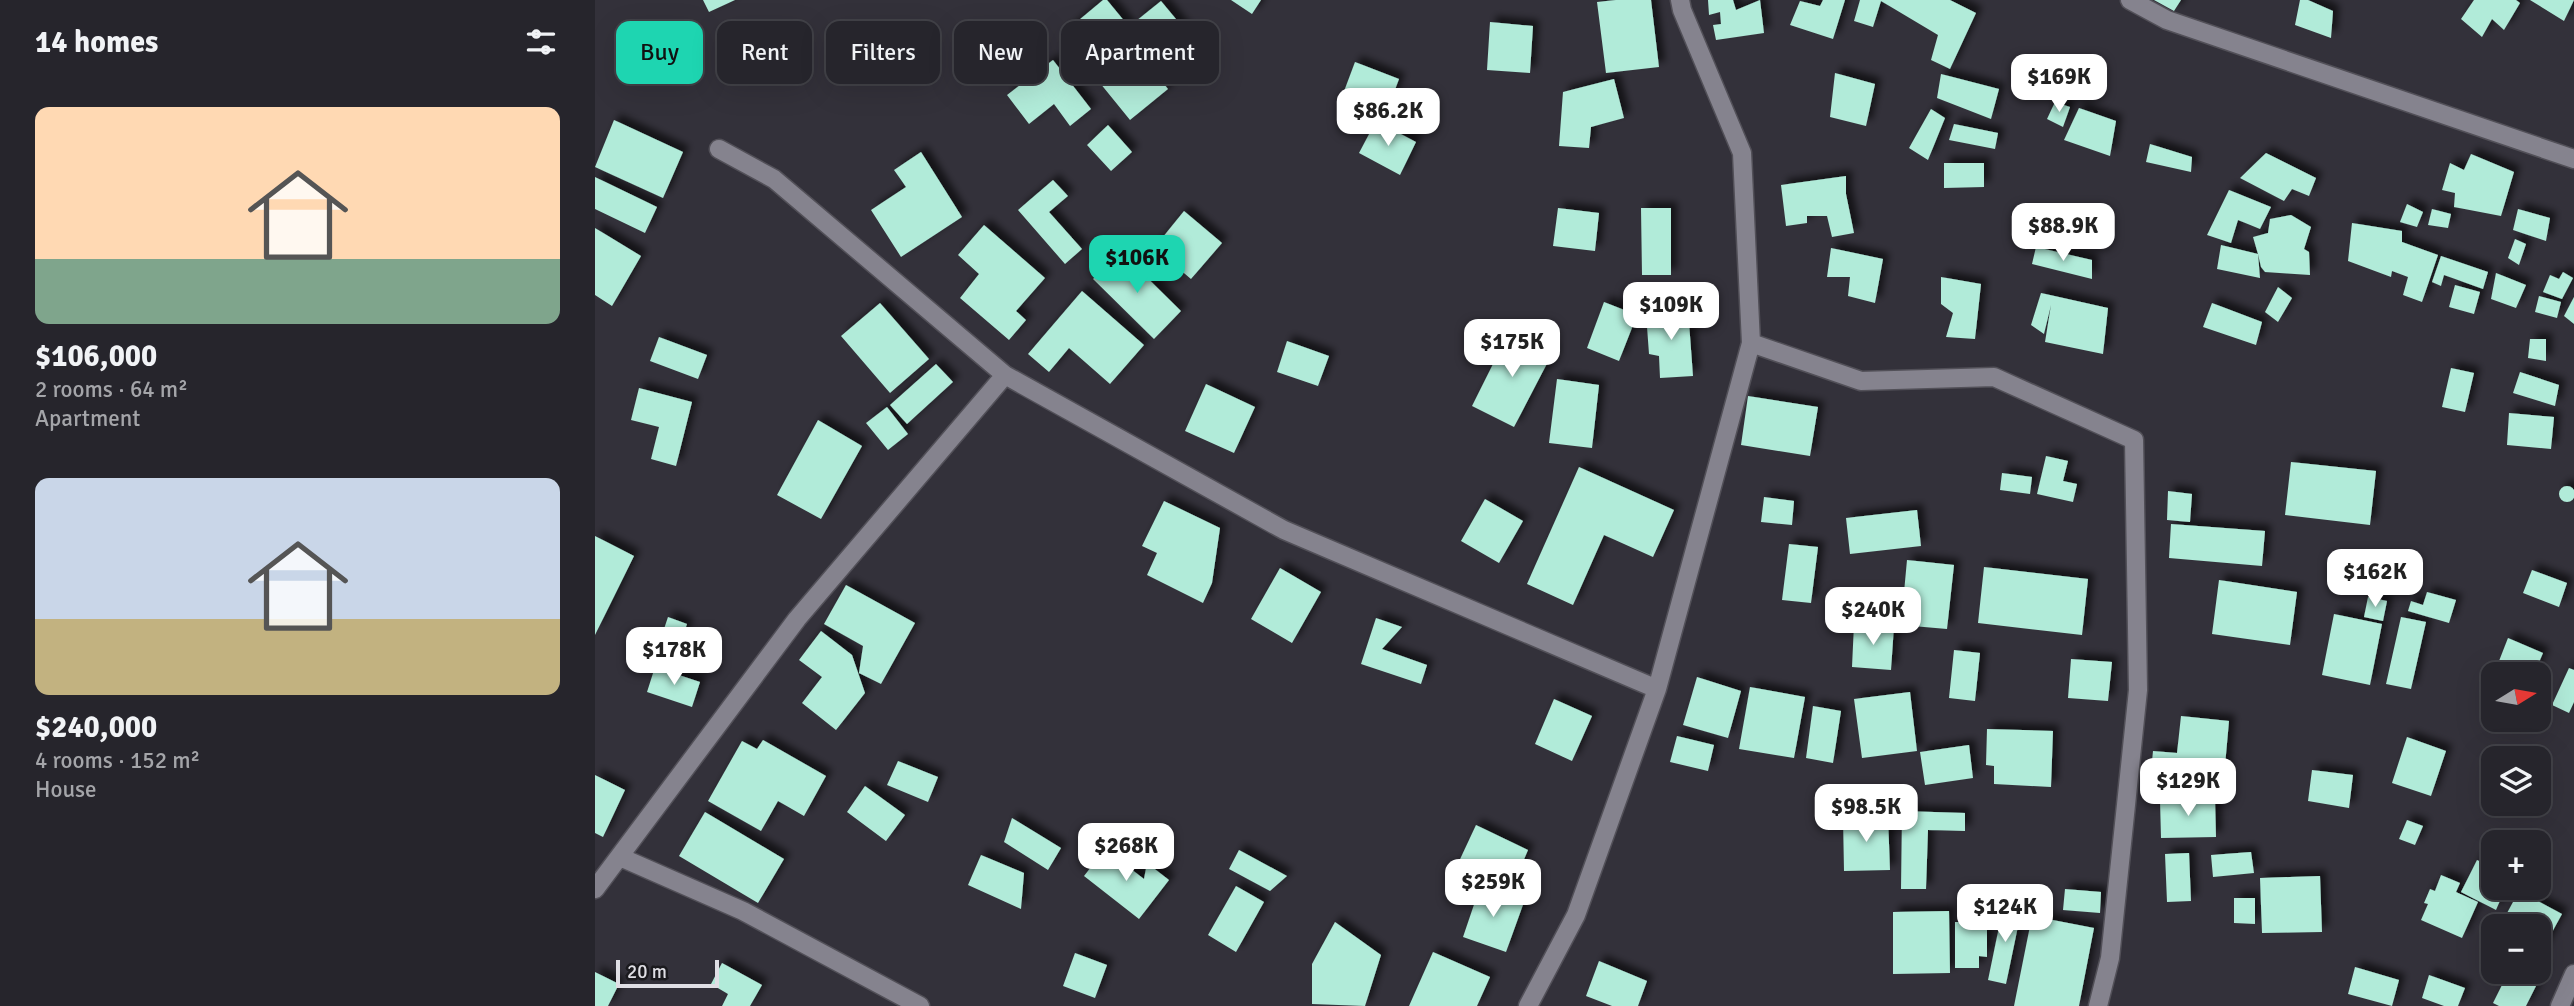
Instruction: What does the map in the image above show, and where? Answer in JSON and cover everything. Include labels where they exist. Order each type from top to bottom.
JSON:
[{"type":"street","points":[[1528,1006],[1576,915],[1657,690],[1751,343],[1742,153],[1680,0]]},
{"type":"street","points":[[2130,0],[2167,20],[2574,159]]},
{"type":"street","points":[[719,149],[774,179],[1005,375],[1284,530],[1657,690]]},
{"type":"street","points":[[1751,343],[1861,381],[1994,377],[2134,440],[2138,690],[2110,958],[2098,1006]]},
{"type":"street","points":[[595,889],[797,618],[1005,375]]},
{"type":"street","points":[[620,856],[743,911],[920,1006]]},
{"type":"street","points":[[2560,1006],[2574,974]]},
{"type":"building","points":[[703,0],[735,0],[709,12]]},
{"type":"building","points":[[1103,0],[1107,0],[1124,21],[1078,21]]},
{"type":"building","points":[[1231,0],[1261,0],[1252,14]]},
{"type":"building","points":[[1651,0],[1659,67],[1606,73],[1597,2]]},
{"type":"building","points":[[1708,0],[1733,0],[1736,10],[1760,0],[1764,33],[1716,40],[1713,25],[1721,24],[1720,12],[1709,15]]},
{"type":"building","points":[[1823,0],[1845,0],[1833,39],[1790,25],[1800,1],[1820,6]]},
{"type":"building","points":[[1860,0],[1950,0],[1976,13],[1950,69],[1931,60],[1938,35],[1881,1],[1873,27],[1854,21]]},
{"type":"building","points":[[2154,0],[2181,0],[2174,11]]},
{"type":"building","points":[[2300,0],[2308,0],[2333,11],[2331,38],[2295,25]]},
{"type":"building","points":[[2474,0],[2516,0],[2520,3],[2504,30],[2492,19],[2482,37],[2461,19]]},
{"type":"building","points":[[2530,0],[2574,0],[2564,21]]},
{"type":"building","points":[[1161,1],[1178,21],[1136,21]]},
{"type":"building","points":[[1490,22],[1533,26],[1530,73],[1487,70]]},
{"type":"building","points":[[1053,60],[1061,70],[1061,84],[1072,84],[1091,109],[1070,126],[1054,104],[1029,124],[1007,95],[1021,84],[1047,84],[1047,65]]},
{"type":"building","points":[[1355,62],[1399,79],[1384,119],[1340,102]]},
{"type":"building","points":[[1835,73],[1875,84],[1866,126],[1830,117]]},
{"type":"building","points":[[1941,74],[1999,89],[1991,119],[1937,98]]},
{"type":"building","points":[[1614,79],[1624,118],[1591,127],[1589,148],[1559,146],[1563,92]]},
{"type":"building","points":[[1101,84],[1164,84],[1168,89],[1130,120]]},
{"type":"building","points":[[2055,102],[2070,107],[2063,127],[2047,119]]},
{"type":"building","points":[[2079,108],[2116,121],[2110,156],[2064,140]]},
{"type":"building","points":[[1931,109],[1945,118],[1928,160],[1909,148]]},
{"type":"building","points":[[614,120],[683,152],[663,198],[595,167]]},
{"type":"building","points":[[1376,121],[1416,142],[1400,175],[1359,153]]},
{"type":"building","points":[[1954,124],[1998,133],[1995,149],[1949,140]]},
{"type":"building","points":[[1108,125],[1132,152],[1111,171],[1087,145]]},
{"type":"building","points":[[2150,144],[2192,157],[2191,172],[2146,162]]},
{"type":"building","points":[[921,152],[962,217],[901,257],[871,210],[906,187],[894,170]]},
{"type":"building","points":[[2266,153],[2316,178],[2309,196],[2292,189],[2284,201],[2240,178]]},
{"type":"building","points":[[2471,154],[2514,172],[2501,216],[2454,207],[2455,193],[2442,190],[2450,163],[2464,170]]},
{"type":"building","points":[[1944,163],[1984,163],[1984,187],[1944,188]]},
{"type":"building","points":[[1846,176],[1846,194],[1854,233],[1832,237],[1827,216],[1807,216],[1807,223],[1786,226],[1781,185]]},
{"type":"building","points":[[595,177],[657,207],[645,233],[595,209]]},
{"type":"building","points":[[1053,180],[1068,196],[1049,212],[1082,249],[1065,264],[1018,210]]},
{"type":"building","points":[[2229,190],[2271,207],[2260,229],[2238,220],[2231,243],[2207,235]]},
{"type":"building","points":[[2407,204],[2423,212],[2417,227],[2400,222]]},
{"type":"building","points":[[1558,208],[1599,213],[1595,251],[1553,246]]},
{"type":"building","points":[[1641,208],[1671,208],[1671,275],[1642,275]]},
{"type":"building","points":[[2432,209],[2451,214],[2448,228],[2428,225]]},
{"type":"building","points":[[2518,209],[2550,218],[2546,241],[2513,230]]},
{"type":"building","points":[[1184,211],[1222,243],[1191,279],[1154,248]]},
{"type":"building","points":[[2291,215],[2311,227],[2304,249],[2309,252],[2310,275],[2265,272],[2261,267],[2253,237],[2268,233],[2270,219]]},
{"type":"building","points":[[2352,223],[2402,231],[2402,242],[2438,255],[2422,302],[2403,295],[2408,277],[2392,271],[2391,277],[2348,261]]},
{"type":"building","points":[[984,225],[1045,278],[1016,311],[1026,320],[1009,340],[960,298],[979,274],[958,255]]},
{"type":"building","points":[[595,228],[641,256],[612,306],[595,295]]},
{"type":"building","points":[[2515,239],[2526,244],[2519,265],[2508,258]]},
{"type":"building","points":[[2221,245],[2258,254],[2260,278],[2217,269]]},
{"type":"building","points":[[2036,247],[2092,260],[2092,279],[2032,264]]},
{"type":"building","points":[[1831,248],[1883,259],[1875,303],[1848,296],[1850,277],[1827,277]]},
{"type":"building","points":[[1120,251],[1181,311],[1154,339],[1093,279]]},
{"type":"building","points":[[2441,256],[2488,272],[2483,289],[2444,275],[2441,286],[2432,282]]},
{"type":"building","points":[[2563,272],[2573,278],[2562,299],[2543,292],[2550,275],[2559,279]]},
{"type":"building","points":[[2496,273],[2526,285],[2516,308],[2491,299]]},
{"type":"building","points":[[1941,277],[1981,284],[1975,339],[1946,337],[1953,313],[1941,304]]},
{"type":"building","points":[[2455,285],[2480,292],[2474,314],[2449,307]]},
{"type":"building","points":[[2278,287],[2292,298],[2278,322],[2265,312]]},
{"type":"building","points":[[1082,291],[1144,345],[1110,384],[1069,348],[1049,372],[1028,354]]},
{"type":"building","points":[[2041,293],[2108,308],[2103,354],[2045,342],[2051,305],[2044,334],[2031,325]]},
{"type":"building","points":[[2539,296],[2561,302],[2557,318],[2535,312]]},
{"type":"building","points":[[2574,297],[2574,324],[2564,316]]},
{"type":"building","points":[[1604,302],[1637,315],[1619,361],[1587,348]]},
{"type":"building","points":[[880,303],[929,359],[890,393],[841,336]]},
{"type":"building","points":[[2212,303],[2262,322],[2256,345],[2203,327]]},
{"type":"building","points":[[1688,309],[1693,376],[1660,378],[1659,356],[1649,354],[1646,313]]},
{"type":"building","points":[[1510,330],[1553,352],[1514,427],[1472,406]]},
{"type":"building","points":[[659,337],[707,355],[698,379],[650,361]]},
{"type":"building","points":[[2530,339],[2546,339],[2546,361],[2528,358]]},
{"type":"building","points":[[1287,341],[1329,356],[1318,386],[1277,372]]},
{"type":"building","points":[[936,364],[953,382],[907,424],[890,405]]},
{"type":"building","points":[[2451,368],[2474,373],[2465,412],[2442,407]]},
{"type":"building","points":[[2520,372],[2559,385],[2555,406],[2513,393]]},
{"type":"building","points":[[1557,379],[1599,385],[1592,448],[1549,443]]},
{"type":"building","points":[[1206,384],[1255,407],[1234,453],[1185,431]]},
{"type":"building","points":[[639,388],[692,402],[676,466],[651,459],[659,427],[631,420]]},
{"type":"building","points":[[1748,396],[1818,407],[1810,456],[1741,445]]},
{"type":"building","points":[[887,407],[908,434],[888,450],[866,423]]},
{"type":"building","points":[[2509,413],[2554,417],[2551,449],[2507,445]]},
{"type":"building","points":[[818,420],[862,446],[821,519],[777,495]]},
{"type":"building","points":[[2046,456],[2068,461],[2063,481],[2077,484],[2073,502],[2037,494]]},
{"type":"building","points":[[2291,462],[2376,471],[2370,525],[2285,515]]},
{"type":"building","points":[[1579,467],[1674,510],[1653,557],[1604,535],[1573,605],[1527,584]]},
{"type":"building","points":[[2002,473],[2032,477],[2030,494],[2000,490]]},
{"type":"building","points":[[2564,486],[2570,486],[2575,494],[2573,500],[2564,502],[2559,497],[2559,491]]},
{"type":"building","points":[[2168,491],[2192,494],[2190,522],[2167,520]]},
{"type":"building","points":[[1764,497],[1794,501],[1792,525],[1761,522]]},
{"type":"building","points":[[1485,499],[1523,521],[1499,563],[1461,541]]},
{"type":"building","points":[[1164,501],[1220,528],[1212,583],[1203,603],[1147,575],[1157,553],[1142,546]]},
{"type":"building","points":[[1917,510],[1921,546],[1850,554],[1846,518]]},
{"type":"building","points":[[2171,524],[2265,531],[2262,566],[2169,558]]},
{"type":"building","points":[[595,536],[634,556],[595,635]]},
{"type":"building","points":[[1789,544],[1818,547],[1811,603],[1782,600]]},
{"type":"building","points":[[1907,560],[1954,565],[1947,629],[1901,625]]},
{"type":"building","points":[[1984,567],[2088,579],[2082,635],[1978,623]]},
{"type":"building","points":[[1280,568],[1321,592],[1292,643],[1251,619]]},
{"type":"building","points":[[2532,570],[2567,583],[2559,607],[2523,593]]},
{"type":"building","points":[[2219,580],[2297,592],[2290,645],[2212,634]]},
{"type":"building","points":[[846,585],[915,623],[881,684],[859,673],[863,646],[824,624]]},
{"type":"building","points":[[2427,592],[2456,600],[2449,623],[2408,611],[2411,601],[2423,605]]},
{"type":"building","points":[[2368,597],[2387,601],[2383,621],[2364,617]]},
{"type":"building","points":[[2334,614],[2382,624],[2370,685],[2322,675]]},
{"type":"building","points":[[668,617],[687,624],[673,665],[654,659]]},
{"type":"building","points":[[2401,617],[2426,622],[2411,689],[2386,684]]},
{"type":"building","points":[[1376,618],[1402,627],[1382,649],[1427,665],[1421,684],[1361,664]]},
{"type":"building","points":[[1854,624],[1894,626],[1891,670],[1852,667]]},
{"type":"building","points":[[821,631],[852,655],[865,693],[836,730],[802,703],[822,677],[799,660]]},
{"type":"building","points":[[2508,638],[2543,653],[2539,662],[2499,661]]},
{"type":"building","points":[[1954,650],[1980,653],[1975,701],[1949,698]]},
{"type":"building","points":[[2071,659],[2112,662],[2108,701],[2068,698]]},
{"type":"building","points":[[655,667],[700,682],[692,707],[647,692]]},
{"type":"building","points":[[2569,668],[2574,670],[2574,702],[2569,713],[2552,705]]},
{"type":"building","points":[[1697,677],[1741,691],[1728,738],[1683,725]]},
{"type":"building","points":[[1750,687],[1805,697],[1794,758],[1739,749]]},
{"type":"building","points":[[1910,692],[1917,751],[1862,758],[1854,699]]},
{"type":"building","points":[[1554,699],[1592,716],[1572,761],[1535,744]]},
{"type":"building","points":[[1813,706],[1841,711],[1833,763],[1806,758]]},
{"type":"building","points":[[2181,716],[2229,721],[2222,799],[2149,792],[2153,751],[2177,753]]},
{"type":"building","points":[[1987,729],[2053,731],[2051,787],[1994,784],[1994,766],[1986,765]]},
{"type":"building","points":[[1677,736],[1714,745],[1708,771],[1670,762]]},
{"type":"building","points":[[2407,737],[2446,751],[2431,796],[2392,783]]},
{"type":"building","points":[[763,740],[826,776],[804,816],[778,801],[761,831],[708,801],[742,741],[757,749]]},
{"type":"building","points":[[1969,745],[1973,778],[1925,785],[1920,752]]},
{"type":"building","points":[[898,761],[938,777],[928,802],[887,785]]},
{"type":"building","points":[[2312,770],[2353,775],[2349,808],[2308,801]]},
{"type":"building","points":[[595,775],[625,790],[603,837],[595,833]]},
{"type":"building","points":[[865,786],[905,815],[886,841],[847,812]]},
{"type":"building","points":[[2215,798],[2216,837],[2161,838],[2160,800]]},
{"type":"building","points":[[1902,811],[1965,813],[1965,831],[1928,830],[1926,889],[1901,889]]},
{"type":"building","points":[[705,812],[784,859],[758,903],[679,856]]},
{"type":"building","points":[[1888,817],[1890,870],[1844,871],[1843,818]]},
{"type":"building","points":[[1012,818],[1061,848],[1048,870],[1004,842]]},
{"type":"building","points":[[2407,820],[2423,826],[2415,845],[2399,839]]},
{"type":"building","points":[[1476,825],[1528,850],[1517,876],[1481,859],[1472,878],[1455,870]]},
{"type":"building","points":[[1105,849],[1144,879],[1147,863],[1169,880],[1139,919],[1084,876]]},
{"type":"building","points":[[1239,850],[1287,876],[1270,891],[1229,869]]},
{"type":"building","points":[[2251,852],[2254,873],[2213,877],[2211,855]]},
{"type":"building","points":[[2189,853],[2191,901],[2167,902],[2165,854]]},
{"type":"building","points":[[981,855],[1024,873],[1021,909],[968,885]]},
{"type":"building","points":[[2477,860],[2481,862],[2481,900],[2500,900],[2496,910],[2461,892]]},
{"type":"building","points":[[2441,875],[2460,883],[2456,892],[2478,902],[2462,938],[2421,920],[2428,904],[2424,903],[2430,889],[2435,891]]},
{"type":"building","points":[[2320,876],[2322,932],[2262,933],[2260,878]]},
{"type":"building","points":[[1236,886],[1264,902],[1236,952],[1208,935]]},
{"type":"building","points":[[1480,887],[1524,902],[1506,952],[1463,937]]},
{"type":"building","points":[[2065,889],[2101,892],[2100,913],[2063,910]]},
{"type":"building","points":[[2234,898],[2255,898],[2255,924],[2234,923]]},
{"type":"building","points":[[2514,900],[2536,900],[2562,914],[2551,934],[2551,914],[2507,914]]},
{"type":"building","points":[[2004,903],[2022,907],[2006,984],[1988,980]]},
{"type":"building","points":[[1949,911],[1950,973],[1893,974],[1893,912]]},
{"type":"building","points":[[2032,916],[2094,928],[2079,1006],[2014,1006]]},
{"type":"building","points":[[1335,922],[1381,955],[1365,1006],[1312,1004],[1312,964]]},
{"type":"building","points":[[1955,922],[1987,922],[1987,957],[1979,956],[1979,968],[1955,968]]},
{"type":"building","points":[[1433,952],[1490,977],[1477,1006],[1409,1006]]},
{"type":"building","points":[[1075,953],[1107,965],[1095,998],[1063,986]]},
{"type":"building","points":[[1599,961],[1647,981],[1638,1006],[1612,1006],[1586,996]]},
{"type":"building","points":[[722,963],[762,985],[750,1006],[722,1006],[728,994],[711,984]]},
{"type":"building","points":[[2355,967],[2399,980],[2392,1006],[2348,994]]},
{"type":"building","points":[[595,972],[619,984],[608,1006],[595,1006]]},
{"type":"building","points":[[2429,975],[2465,988],[2458,1006],[2444,1006],[2422,998]]},
{"type":"building","points":[[2502,984],[2537,984],[2526,1006],[2499,1006],[2493,1003]]}]
